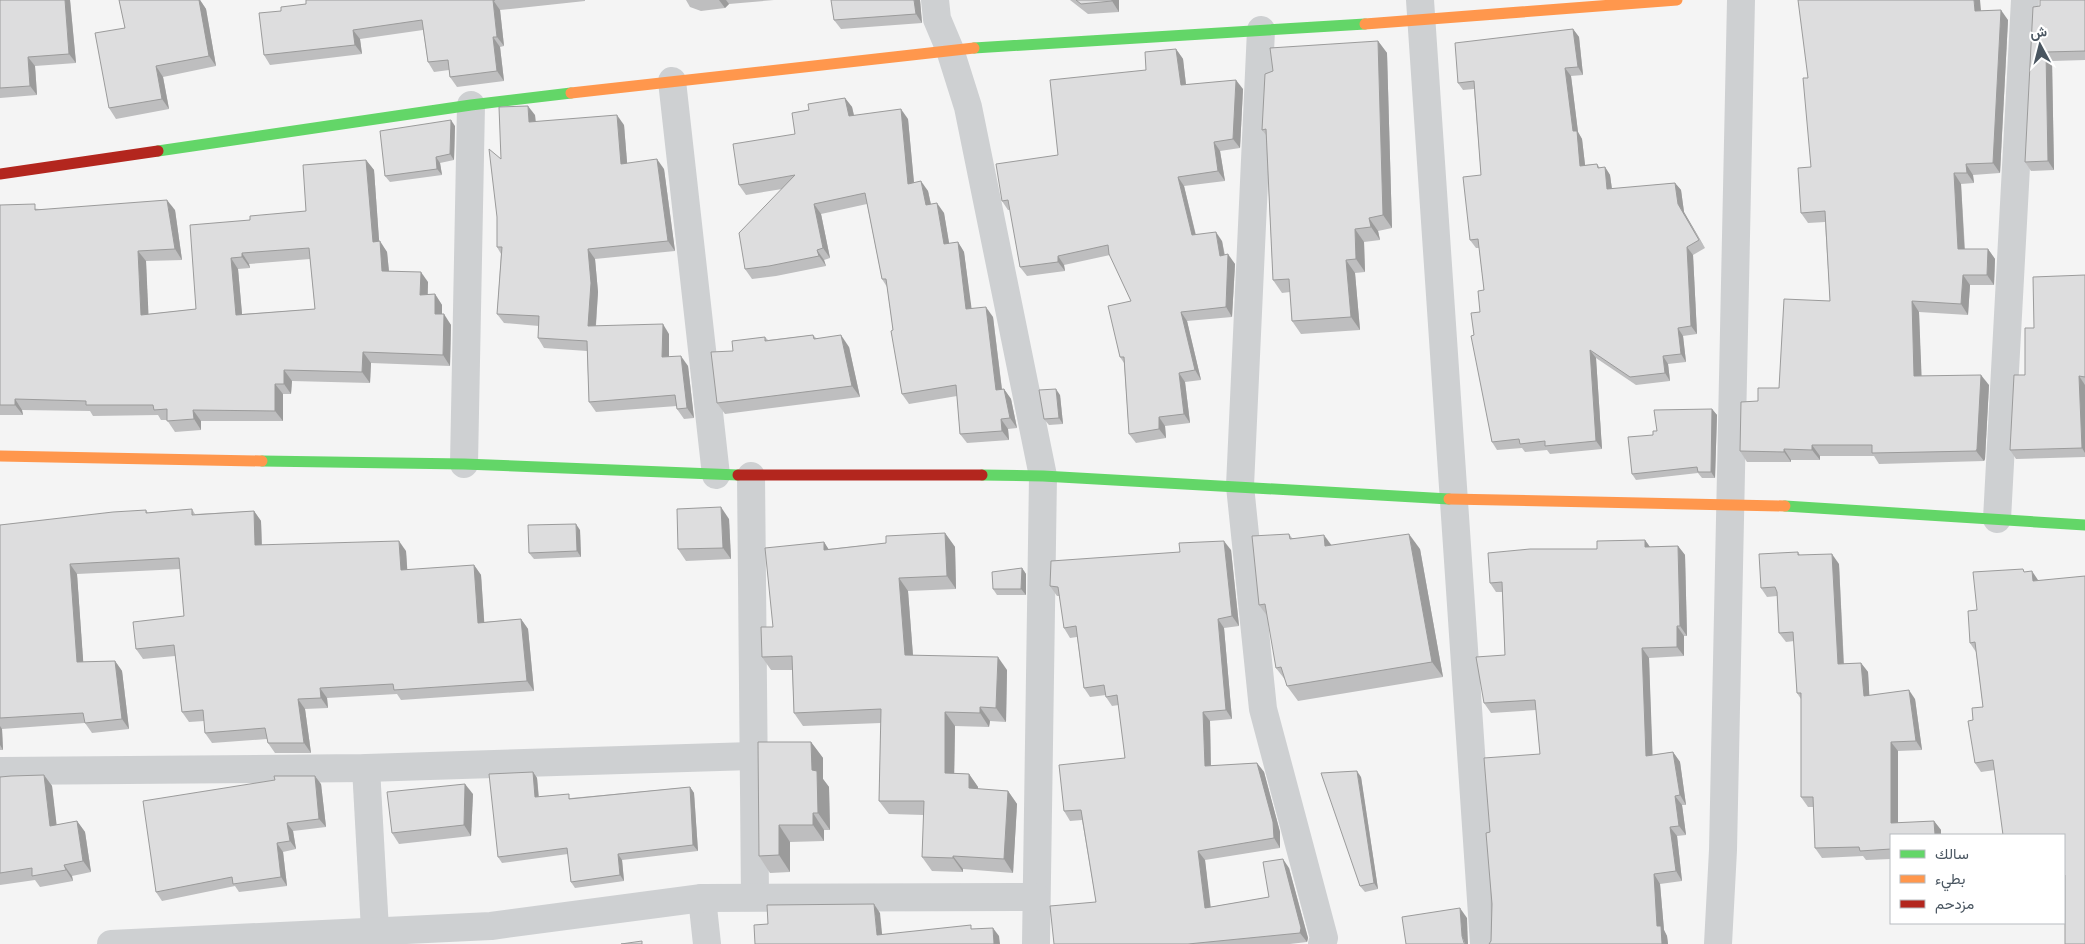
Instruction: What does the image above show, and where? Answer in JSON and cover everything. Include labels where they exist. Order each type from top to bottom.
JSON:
[{"type":"street","points":[[935,0],[938,19],[968,106],[1043,476],[1036,944]]},
{"type":"street","points":[[0,174],[471,105],[950,50],[1261,30],[1421,10],[1677,0]]},
{"type":"street","points":[[1718,944],[1724,850],[1741,0]]},
{"type":"street","points":[[1997,519],[2025,0]]},
{"type":"street","points":[[1421,10],[1484,944]]},
{"type":"street","points":[[1261,30],[1240,486],[1263,709],[1324,938],[1322,944]]},
{"type":"street","points":[[672,81],[716,475]]},
{"type":"street","points":[[464,464],[471,105]]},
{"type":"street","points":[[0,456],[464,464],[751,476],[828,474],[1043,476],[1454,499],[1732,503],[2085,525]]},
{"type":"street","points":[[751,476],[752,756],[755,896]]},
{"type":"street","points":[[0,771],[366,768],[752,756]]},
{"type":"street","points":[[366,768],[375,930]]},
{"type":"street","points":[[111,944],[241,942],[375,930],[491,935],[702,898],[755,896],[1036,897]]},
{"type":"street","points":[[702,898],[707,944]]},
{"type":"building","points":[[0,0],[65,0],[69,54],[28,57],[30,86],[0,88]]},
{"type":"building","points":[[119,0],[199,0],[209,56],[156,66],[162,99],[109,108],[95,33],[125,28]]},
{"type":"building","points":[[306,0],[493,0],[497,37],[493,37],[497,71],[450,77],[448,60],[428,62],[422,20],[353,30],[355,45],[264,55],[259,13],[281,11],[281,7],[306,4]]},
{"type":"building","points":[[831,0],[914,0],[916,14],[834,20]]},
{"type":"building","points":[[1076,0],[1112,0],[1112,1],[1081,4]]},
{"type":"building","points":[[1798,0],[1974,0],[1975,11],[2001,10],[1993,163],[1966,164],[1967,173],[1954,173],[1958,249],[1988,249],[1987,275],[1963,275],[1961,304],[1912,301],[1914,376],[1981,375],[1976,451],[1872,453],[1872,445],[1812,445],[1812,450],[1784,449],[1784,452],[1740,451],[1741,402],[1758,401],[1758,388],[1779,388],[1784,299],[1830,301],[1825,211],[1801,213],[1798,168],[1811,167],[1803,78],[1808,78]]},
{"type":"building","points":[[2040,0],[2085,0],[2085,51],[2046,52],[2048,161],[2025,162],[2033,7],[2040,6]]},
{"type":"building","points":[[1573,29],[1578,67],[1565,68],[1573,131],[1577,131],[1580,166],[1597,164],[1598,168],[1605,167],[1607,189],[1675,183],[1678,204],[1699,240],[1687,247],[1691,326],[1678,328],[1681,354],[1663,356],[1665,373],[1630,377],[1590,350],[1596,441],[1545,446],[1545,441],[1520,444],[1519,439],[1492,442],[1471,336],[1474,335],[1471,313],[1480,312],[1478,291],[1484,290],[1478,239],[1470,240],[1463,177],[1481,175],[1474,81],[1458,83],[1455,43]]},
{"type":"building","points":[[1378,41],[1383,215],[1369,218],[1371,227],[1355,229],[1356,259],[1346,260],[1351,317],[1292,321],[1289,279],[1273,280],[1266,129],[1262,130],[1265,74],[1273,71],[1270,48]]},
{"type":"building","points":[[1176,49],[1181,85],[1236,80],[1233,139],[1214,142],[1218,171],[1178,177],[1192,235],[1216,232],[1220,256],[1228,254],[1226,307],[1181,312],[1195,370],[1179,373],[1184,414],[1159,417],[1159,429],[1129,434],[1124,357],[1120,357],[1108,306],[1131,301],[1109,254],[1108,245],[1058,256],[1058,262],[1020,267],[1008,200],[1002,201],[996,164],[1058,155],[1050,80],[1146,70],[1145,52]]},
{"type":"building","points":[[845,98],[849,116],[901,109],[908,184],[921,181],[926,205],[937,203],[944,244],[958,242],[966,309],[986,307],[996,390],[1004,389],[1010,418],[1001,419],[1002,431],[960,434],[956,385],[902,394],[891,331],[893,330],[886,279],[882,279],[865,193],[814,204],[823,248],[817,250],[819,256],[745,269],[739,233],[795,175],[739,185],[733,144],[795,134],[792,113],[809,110],[808,104]]},
{"type":"building","points":[[528,106],[529,122],[617,115],[621,164],[657,159],[668,241],[588,249],[591,283],[588,326],[663,324],[662,357],[681,356],[687,408],[677,409],[675,395],[589,402],[587,341],[538,338],[539,316],[497,314],[502,247],[497,247],[497,217],[489,149],[501,159],[499,107]]},
{"type":"building","points":[[451,120],[450,154],[436,157],[437,169],[385,176],[380,131]]},
{"type":"building","points":[[366,160],[373,242],[380,241],[382,271],[421,272],[420,295],[435,294],[435,314],[444,314],[443,355],[363,352],[362,372],[284,370],[284,384],[275,384],[275,411],[193,410],[194,419],[167,421],[167,409],[154,410],[153,405],[86,405],[86,401],[15,399],[15,405],[0,405],[0,205],[35,204],[35,210],[167,200],[175,249],[138,251],[141,315],[196,309],[190,225],[250,220],[250,216],[306,211],[303,165]],"holes":[[[309,248],[315,309],[236,315],[231,258],[242,257],[242,253]]]},
{"type":"building","points":[[2085,275],[2085,377],[2079,376],[2082,448],[2010,450],[2014,375],[2025,375],[2025,328],[2034,328],[2033,277]]},
{"type":"building","points":[[813,335],[814,339],[841,335],[852,386],[717,403],[711,352],[733,351],[732,341],[765,337],[765,341]]},
{"type":"building","points":[[1056,389],[1059,418],[1044,419],[1039,390]]},
{"type":"building","points":[[1712,409],[1711,472],[1698,472],[1697,467],[1632,474],[1628,437],[1653,435],[1653,431],[1657,431],[1654,410]]},
{"type":"building","points":[[721,507],[723,548],[678,549],[677,509]]},
{"type":"building","points":[[192,509],[192,515],[254,511],[255,545],[399,541],[401,570],[474,565],[478,623],[521,619],[527,681],[394,690],[393,684],[320,688],[321,698],[298,699],[304,743],[268,743],[265,728],[205,733],[203,710],[182,712],[174,645],[136,649],[133,622],[184,616],[179,558],[70,564],[77,662],[115,661],[122,719],[85,723],[83,713],[0,718],[0,525],[113,512],[146,510],[146,513]]},
{"type":"building","points":[[576,524],[577,551],[529,553],[528,525]]},
{"type":"building","points":[[945,533],[947,576],[899,578],[905,655],[998,657],[996,708],[980,707],[980,713],[945,712],[945,773],[969,774],[969,788],[1008,791],[1004,859],[953,856],[953,858],[922,857],[924,801],[879,801],[881,709],[794,713],[792,656],[762,657],[761,627],[773,627],[765,548],[824,542],[824,550],[886,543],[886,536]]},
{"type":"building","points":[[1289,534],[1290,539],[1324,535],[1325,546],[1409,534],[1432,662],[1287,686],[1281,667],[1276,668],[1265,604],[1259,605],[1252,536]]},
{"type":"building","points":[[1645,540],[1645,547],[1678,546],[1680,626],[1677,626],[1677,647],[1642,648],[1646,756],[1673,752],[1680,795],[1675,796],[1679,826],[1670,827],[1676,871],[1654,874],[1657,926],[1661,926],[1662,944],[1489,944],[1491,941],[1492,904],[1486,833],[1490,832],[1484,758],[1540,754],[1535,700],[1484,703],[1476,657],[1505,655],[1502,582],[1490,583],[1488,553],[1530,549],[1597,549],[1597,541]]},
{"type":"building","points":[[1224,541],[1232,616],[1218,619],[1226,710],[1203,712],[1205,766],[1257,763],[1273,822],[1274,838],[1198,851],[1205,908],[1269,897],[1263,862],[1283,859],[1301,928],[1300,933],[1188,944],[1054,944],[1050,906],[1096,902],[1081,810],[1064,811],[1059,765],[1125,758],[1117,695],[1106,697],[1104,685],[1084,688],[1076,626],[1064,628],[1058,587],[1050,586],[1051,561],[1180,552],[1179,543]]},
{"type":"building","points":[[1798,552],[1798,555],[1832,554],[1838,664],[1861,663],[1864,696],[1909,690],[1916,741],[1891,742],[1891,823],[1934,821],[1935,834],[1890,834],[1890,849],[1860,851],[1859,847],[1815,848],[1813,797],[1801,797],[1801,693],[1797,693],[1793,632],[1779,633],[1777,592],[1775,587],[1761,588],[1759,554]]},
{"type":"building","points":[[1022,568],[1021,589],[993,589],[992,572]]},
{"type":"building","points":[[2023,569],[2024,572],[2032,571],[2033,581],[2085,576],[2085,944],[2065,944],[2065,834],[2003,834],[1993,760],[1975,763],[1968,721],[1973,720],[1972,708],[1983,707],[1975,642],[1970,643],[1968,611],[1977,610],[1973,572]]},
{"type":"building","points":[[758,742],[811,742],[812,770],[817,771],[818,813],[813,813],[813,825],[779,825],[779,855],[759,856]]},
{"type":"building","points":[[1357,771],[1374,883],[1360,886],[1321,773]]},
{"type":"building","points":[[533,772],[535,797],[569,794],[569,799],[690,787],[693,845],[618,854],[620,875],[571,882],[567,848],[498,857],[489,774]]},
{"type":"building","points":[[44,775],[50,826],[77,821],[83,861],[64,865],[66,870],[32,876],[32,868],[0,873],[0,777]]},
{"type":"building","points":[[274,776],[315,776],[319,819],[287,823],[290,841],[277,843],[281,877],[233,884],[232,877],[156,892],[143,801],[275,780]]},
{"type":"building","points":[[465,784],[464,825],[392,833],[387,792]]},
{"type":"building","points":[[874,904],[877,935],[971,925],[971,929],[993,928],[994,944],[755,944],[754,925],[768,924],[767,905]]},
{"type":"building","points":[[1460,908],[1462,936],[1466,944],[1406,944],[1402,917]]},
{"type":"building","points":[[642,941],[642,944],[621,944]]},
{"type":"traffic: fast","points":[[974,48],[1365,24]]},
{"type":"traffic: fast","points":[[158,151],[471,105],[571,93]]},
{"type":"traffic: fast","points":[[262,461],[464,464],[738,475]]},
{"type":"traffic: fast","points":[[982,475],[1043,476],[1449,499]]},
{"type":"traffic: fast","points":[[1785,506],[2085,525]]},
{"type":"traffic: slow","points":[[1365,24],[1677,0]]},
{"type":"traffic: slow","points":[[571,93],[974,48]]},
{"type":"traffic: slow","points":[[0,456],[262,461]]},
{"type":"traffic: slow","points":[[1449,499],[1785,506]]},
{"type":"traffic: jam","points":[[0,174],[158,151]]},
{"type":"traffic: jam","points":[[738,475],[982,475]]}]
